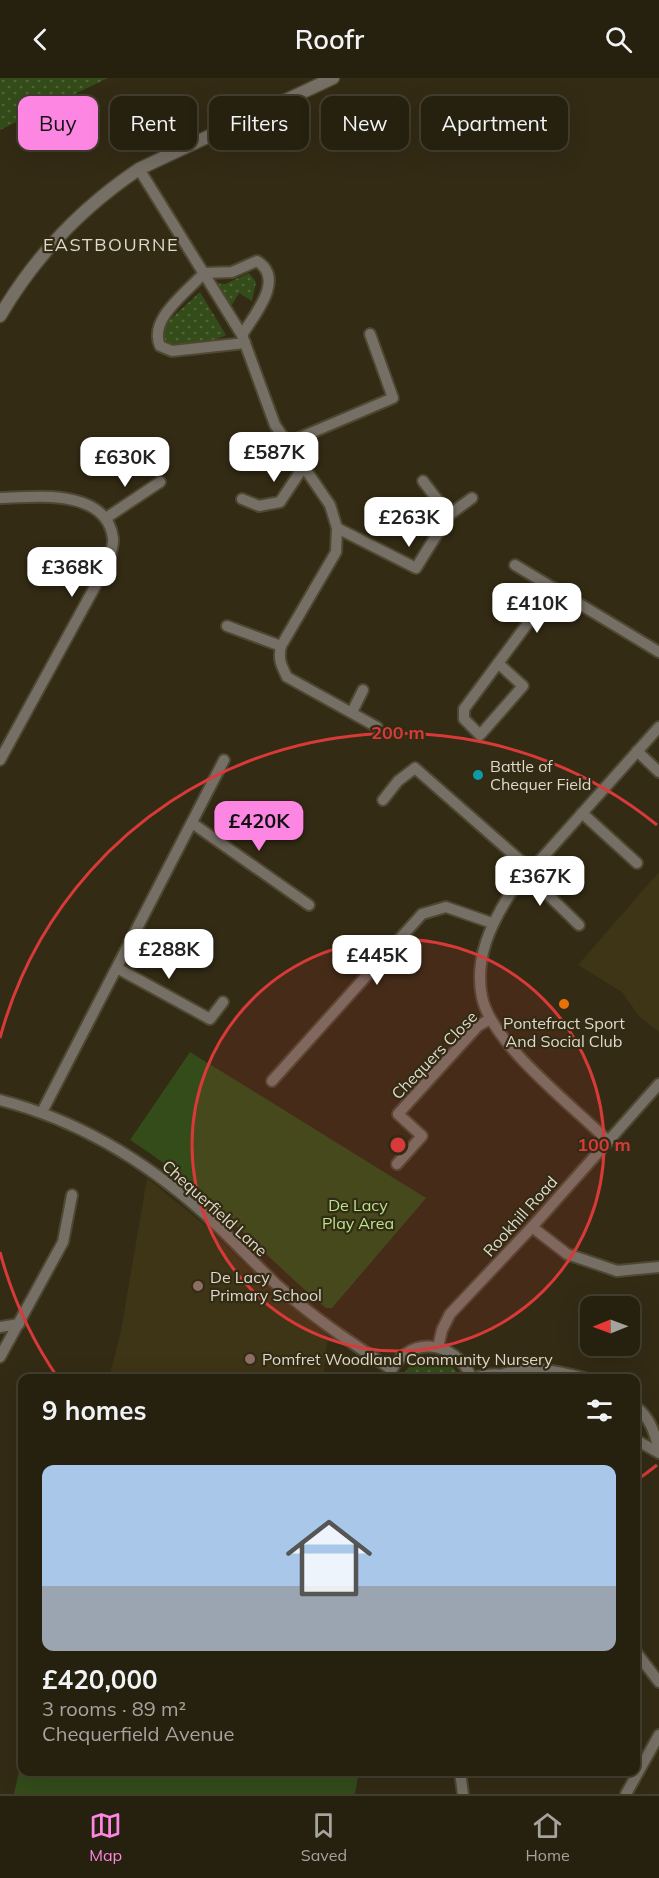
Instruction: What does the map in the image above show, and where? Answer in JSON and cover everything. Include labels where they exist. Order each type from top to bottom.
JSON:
[{"type":"street","points":[[0,316],[18,286],[70,223],[139,169],[333,78]]},
{"type":"street","points":[[139,169],[243,339],[274,425],[330,505],[337,528],[336,552],[281,646],[278,658],[287,676],[376,727]]},
{"type":"street","points":[[257,261],[267,271],[269,288],[243,339],[172,351],[160,346],[156,338],[159,322],[204,273],[232,272],[257,261]]},
{"type":"street","points":[[287,443],[393,398],[370,333]]},
{"type":"street","points":[[242,499],[252,509],[280,502],[304,466]]},
{"type":"street","points":[[423,481],[449,515]]},
{"type":"street","points":[[106,518],[160,482]]},
{"type":"street","points":[[0,498],[60,497],[94,507],[106,518],[113,539],[109,561],[0,760]]},
{"type":"street","points":[[337,528],[416,568],[449,515],[472,498]]},
{"type":"street","points":[[515,565],[659,652]]},
{"type":"street","points":[[498,663],[523,686],[480,735],[462,715],[464,709],[498,663],[554,588]]},
{"type":"street","points":[[227,626],[281,646]]},
{"type":"street","points":[[352,712],[363,690]]},
{"type":"street","name":"Chequers Close","points":[[607,1140],[515,1052],[490,1019],[482,998],[480,973],[492,923],[530,869],[659,727]]},
{"type":"street","points":[[637,751],[659,772]]},
{"type":"street","points":[[42,1112],[224,760]]},
{"type":"street","points":[[383,800],[398,781],[415,768],[530,869],[540,887],[579,925]]},
{"type":"street","points":[[582,813],[637,862]]},
{"type":"street","points":[[192,823],[309,905]]},
{"type":"street","points":[[272,1081],[422,914],[446,907],[492,923]]},
{"type":"street","points":[[117,968],[210,1019],[223,1002]]},
{"type":"street","name":"Chequers Close","points":[[397,1164],[422,1136],[398,1114],[478,1026],[490,1019]]},
{"type":"street","name":"Rookhill Road","points":[[438,1347],[442,1330],[450,1314],[532,1227],[659,1084]]},
{"type":"street","name":"Chequerfield Lane","points":[[0,1100],[42,1112],[100,1138],[149,1169],[207,1215],[278,1286],[390,1374]]},
{"type":"street","points":[[0,1358],[63,1242],[72,1195]]},
{"type":"street","points":[[532,1227],[567,1254],[616,1271],[659,1267]]},
{"type":"street","points":[[0,1327],[19,1324]]},
{"type":"street","points":[[390,1374],[406,1353],[416,1348],[438,1347],[459,1357],[470,1374]]},
{"type":"street","points":[[513,1374],[528,1368],[555,1370],[570,1374]]},
{"type":"street","points":[[640,1410],[654,1432],[659,1452]]},
{"type":"street","points":[[640,1442],[659,1452]]},
{"type":"street","points":[[640,1657],[659,1682]]},
{"type":"street","points":[[640,1769],[659,1735]]},
{"type":"street","points":[[461,1776],[463,1794]]},
{"type":"street","points":[[626,1794],[636,1776]]},
{"type":"shaded area","points":[[659,872],[659,1032],[639,1016],[622,992],[578,965]]},
{"type":"shaded area","name":"De Lacy Primary School","points":[[147,1178],[206,1226],[278,1296],[328,1336],[323,1374],[110,1374],[121,1331]]},
{"type":"green space","points":[[0,78],[108,78],[71,96],[18,96],[18,121],[0,130]]},
{"type":"green space","points":[[249,273],[256,282],[252,301],[239,293],[230,308],[217,283],[225,284]]},
{"type":"green space","points":[[200,292],[226,335],[194,343],[175,344],[162,341],[165,324]]},
{"type":"green space","name":"De Lacy Play Area","points":[[190,1052],[426,1198],[332,1308],[326,1308],[182,1178],[130,1140]]},
{"type":"green space","points":[[429,1357],[439,1359],[448,1363],[458,1374],[403,1374],[413,1362]]},
{"type":"green space","points":[[18,1776],[358,1776],[355,1794],[14,1794]]},
{"type":"place","name":"Battle of Chequer Field","points":[[478,775]]},
{"type":"place","name":"Pontefract Sport And Social Club","points":[[564,1004]]},
{"type":"place","name":"De Lacy Primary School","points":[[198,1286]]},
{"type":"place","name":"Pomfret Woodland Community Nursery","points":[[250,1359]]},
{"type":"district","name":"EASTBOURNE","points":[[111,245]]}]
